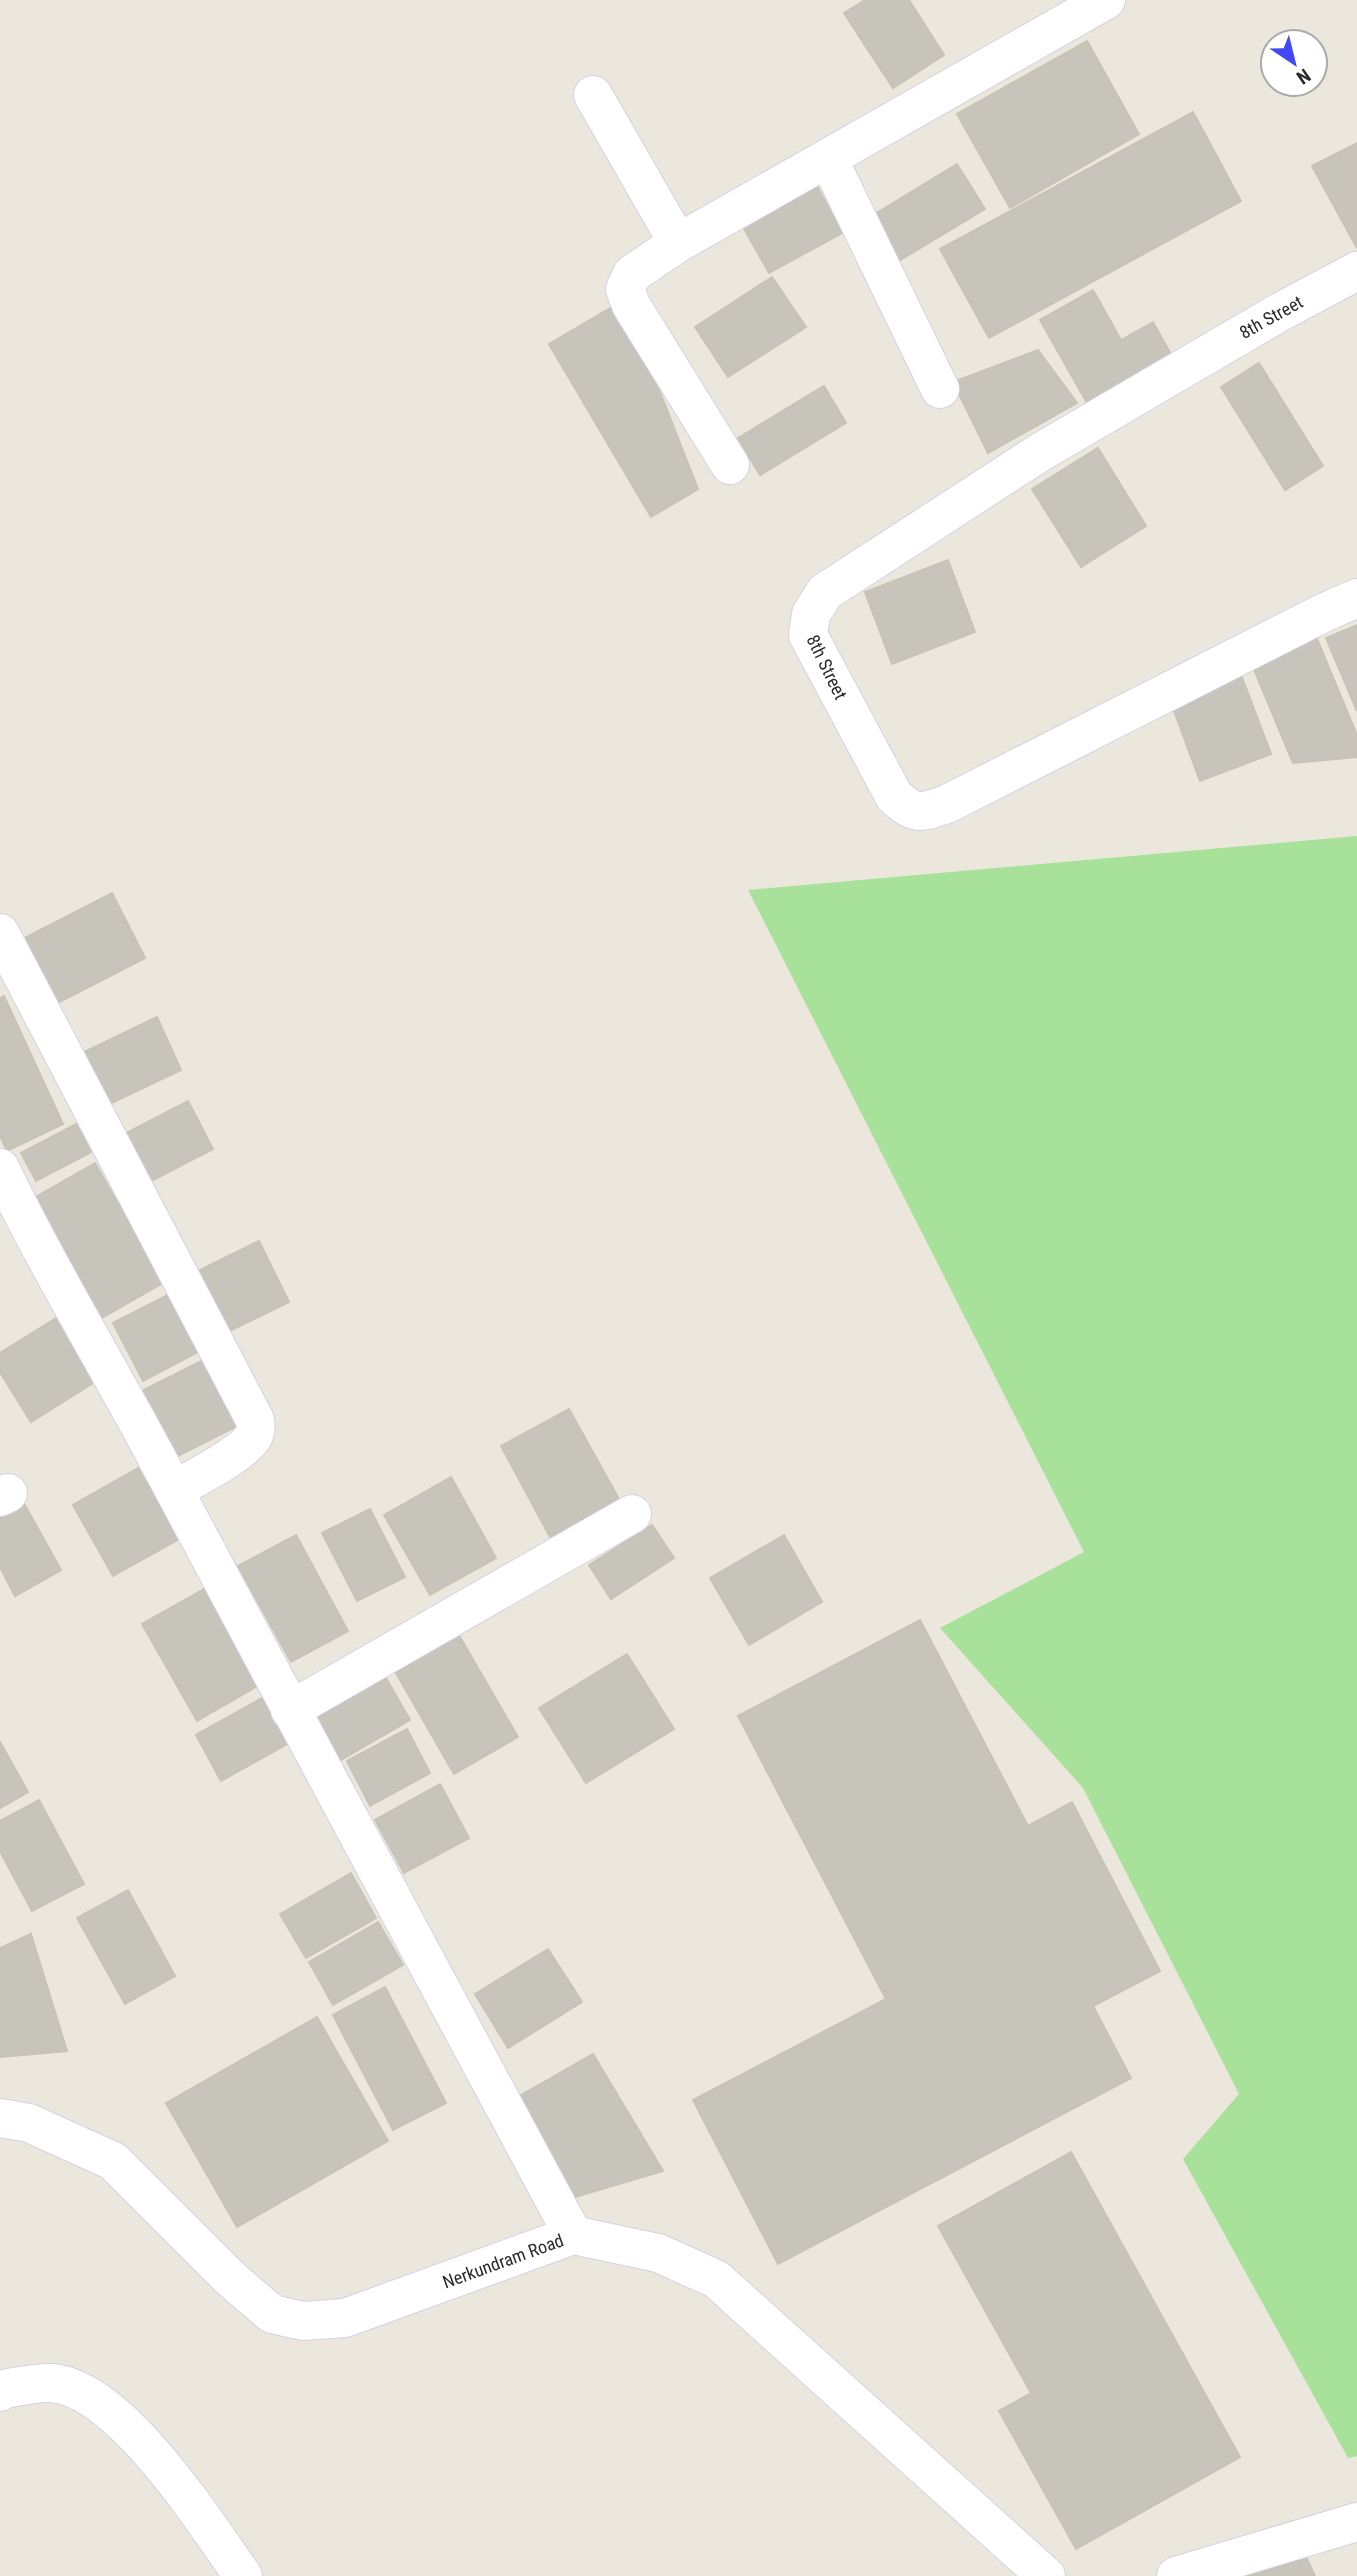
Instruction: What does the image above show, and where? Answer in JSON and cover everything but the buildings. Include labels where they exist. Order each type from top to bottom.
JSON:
[{"type":"street","points":[[730,465],[631,305],[625,289],[632,274],[678,243],[1105,0]]},
{"type":"street","points":[[593,95],[678,243]]},
{"type":"street","points":[[828,158],[940,389]]},
{"type":"street","name":"8th Street","points":[[1357,271],[1280,312],[1038,453],[825,592],[810,614],[807,635],[894,796],[904,806],[916,812],[925,812],[947,804],[1322,613],[1357,598]]},
{"type":"street","points":[[0,933],[255,1420],[255,1433],[248,1443],[174,1490]]},
{"type":"street","points":[[0,1168],[573,2235]]},
{"type":"street","points":[[290,1710],[632,1514]]},
{"type":"street","name":"Nerkundram Road","points":[[0,2118],[29,2123],[113,2161],[230,2278],[272,2314],[303,2321],[345,2318],[573,2235],[658,2253],[716,2279],[1046,2576]]},
{"type":"street","points":[[0,2392],[3,2389],[51,2383],[82,2391],[154,2453],[243,2576]]},
{"type":"street","points":[[1176,2576],[1357,2522]]},
{"type":"green space","points":[[1357,836],[1357,2456],[1348,2458],[1183,2159],[1239,2094],[1083,1788],[940,1628],[1084,1552],[748,890]]}]
